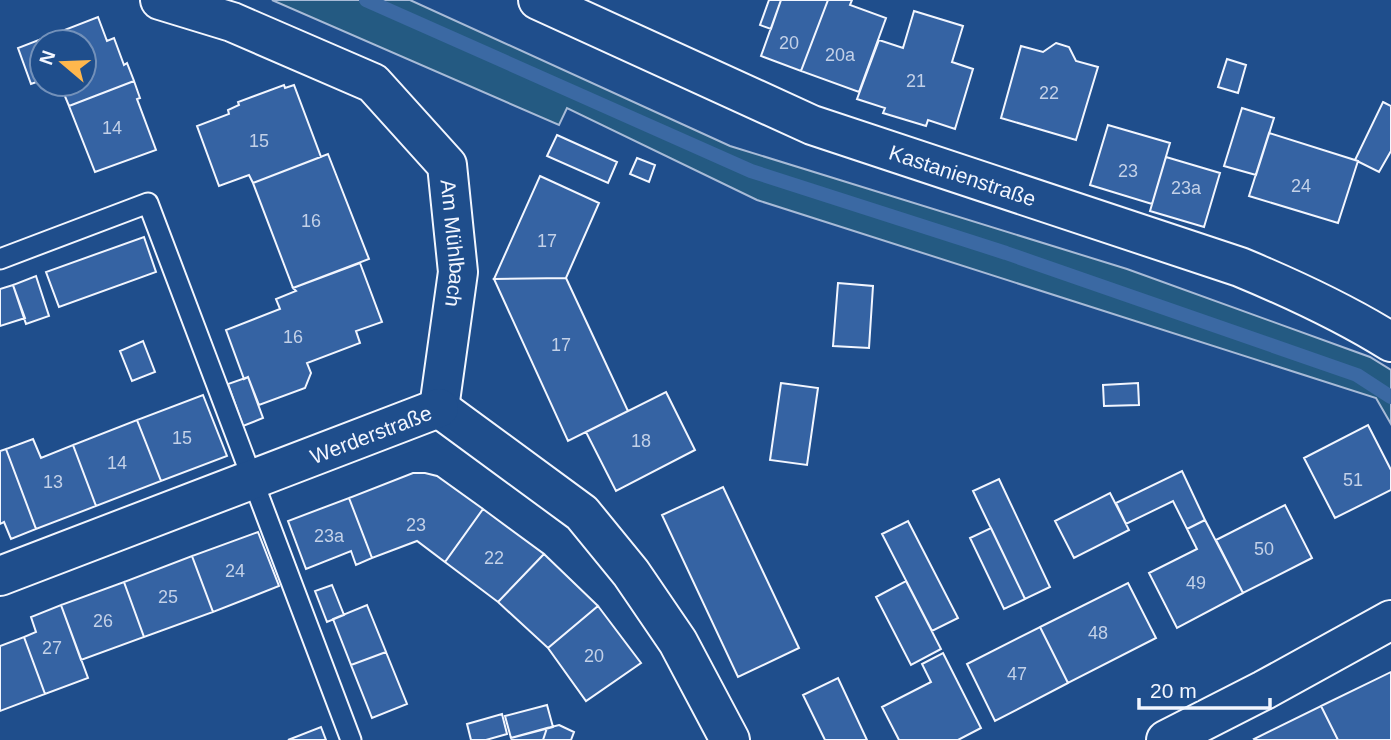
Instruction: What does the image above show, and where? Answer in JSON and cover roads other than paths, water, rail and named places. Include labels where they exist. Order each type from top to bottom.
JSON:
[{"type":"street","name":"Am Mühlbach","points":[[160,0],[232,22],[373,83],[447,165],[458,272],[439,408]]},
{"type":"street","name":"Kastanienstraße","points":[[538,0],[812,125],[1240,267],[1293,289],[1391,342]]},
{"type":"street","name":"Werderstraße","points":[[0,576],[439,408],[582,513],[631,573],[678,642],[730,740]]},
{"type":"street","points":[[1166,740],[1391,620]]},
{"type":"lane","points":[[0,259],[148,203],[351,740]]},
{"type":"waterway","points":[[366,0],[751,171],[1006,253],[1357,375],[1391,397]]}]
